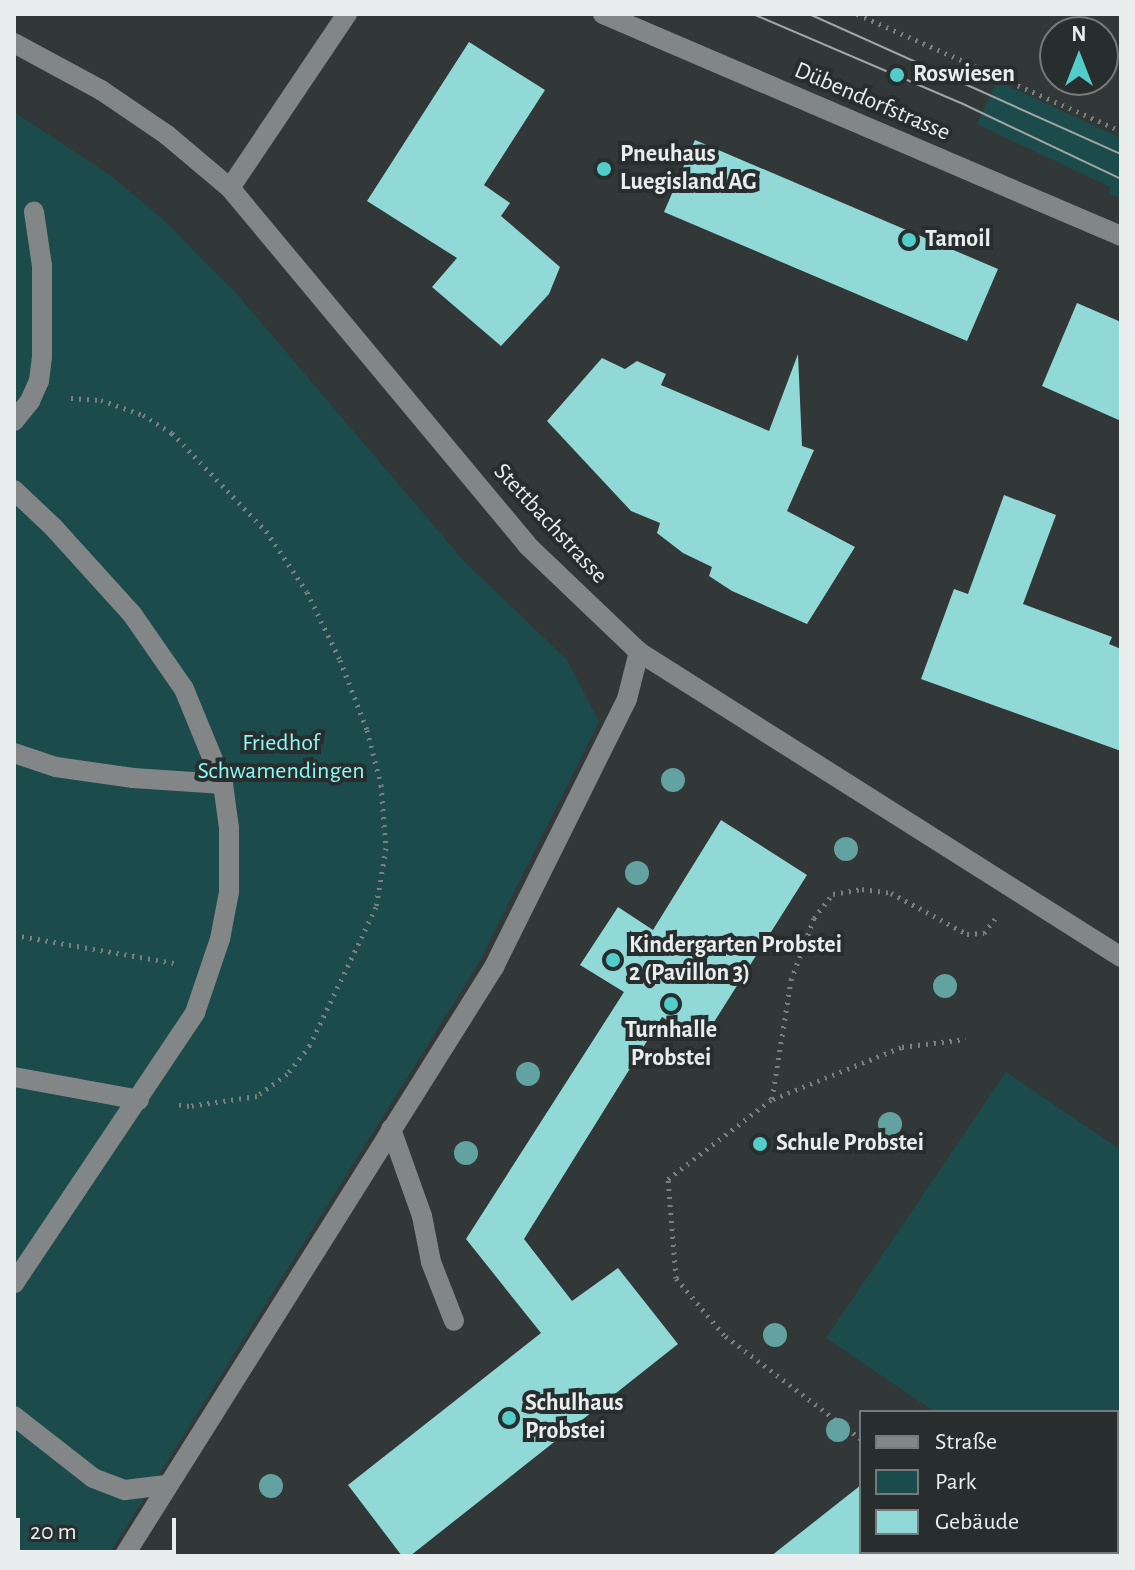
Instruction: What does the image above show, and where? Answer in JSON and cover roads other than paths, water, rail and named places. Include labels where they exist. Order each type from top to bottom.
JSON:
[{"type":"street","points":[[230,188],[347,14]]},
{"type":"street","name":"Dübendorfstrasse","points":[[603,14],[1121,236]]},
{"type":"street","name":"Stettbachstrasse","points":[[14,43],[101,90],[167,135],[230,188],[527,545],[639,652],[1121,957]]},
{"type":"street","points":[[14,421],[30,401],[39,381],[42,357],[42,266],[34,212]]},
{"type":"street","points":[[14,490],[54,528],[132,614],[184,689],[223,784],[229,828],[229,892],[212,969],[195,1013],[14,1283]]},
{"type":"street","points":[[124,1556],[494,967],[627,699],[639,652]]},
{"type":"street","points":[[14,753],[56,767],[133,778],[223,784]]},
{"type":"street","points":[[14,1077],[139,1100]]},
{"type":"street","points":[[391,1129],[422,1216],[431,1262],[454,1321]]},
{"type":"street","points":[[14,1416],[93,1478],[125,1490],[166,1485]]},
{"type":"tram line","points":[[753,14],[961,103],[1121,179]]},
{"type":"tram line","points":[[809,14],[1121,154]]},
{"type":"place","name":"Roswiesen","points":[[897,75]]},
{"type":"place","name":"Pneuhaus Luegisland AG","points":[[604,169]]},
{"type":"place","name":"Tamoil","points":[[909,240]]},
{"type":"place","name":"Kindergarten Probstei 2 (Pavillon 3)","points":[[613,960]]},
{"type":"place","name":"Turnhalle Probstei","points":[[671,1004]]},
{"type":"place","name":"Schule Probstei","points":[[760,1144]]},
{"type":"place","name":"Schulhaus Probstei","points":[[509,1418]]},
{"type":"park label","name":"Friedhof Schwamendingen","points":[[281,758]]}]
